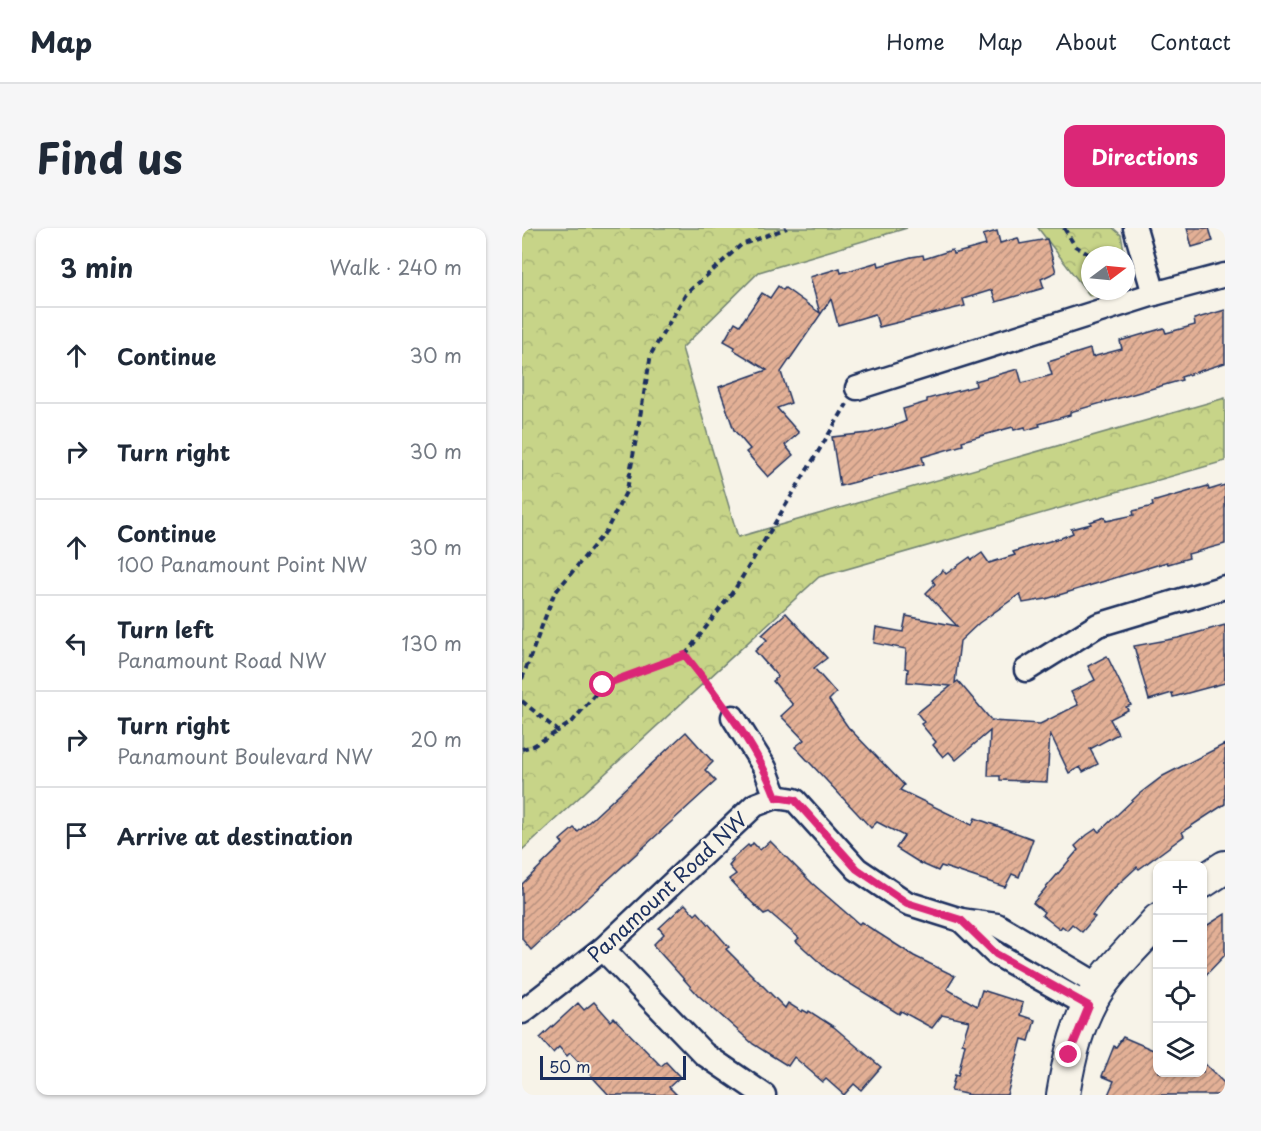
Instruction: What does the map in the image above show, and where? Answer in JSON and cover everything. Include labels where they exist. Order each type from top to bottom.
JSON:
[{"type":"street","points":[[1135,228],[1154,294]]},
{"type":"street","points":[[857,388],[1154,294],[1225,275]]},
{"type":"street","points":[[1026,670],[1098,625],[1225,587]]},
{"type":"street","points":[[733,717],[765,768],[776,797],[795,800],[857,869],[907,903],[961,920],[997,925],[1095,996]]},
{"type":"street","name":"Panamount Road NW","points":[[522,1012],[603,949],[755,805],[776,797]]},
{"type":"street","points":[[1207,879],[1225,867]]},
{"type":"street","points":[[1063,1095],[1069,1055],[1095,996],[1153,926]]},
{"type":"street","points":[[603,949],[704,1054],[764,1095]]},
{"type":"path","points":[[522,679],[554,594],[606,531],[627,490],[651,354],[686,294],[741,245],[787,228]]},
{"type":"path","points":[[1064,228],[1075,246],[1081,250]]},
{"type":"path","points":[[522,749],[533,747],[572,722],[603,685],[685,655],[735,589],[857,388]]},
{"type":"path","points":[[685,655],[733,717]]},
{"type":"path","points":[[522,700],[558,731]]},
{"type":"green space","points":[[522,228],[907,228],[759,272],[682,348],[738,537],[1225,398],[1225,461],[819,577],[522,850]]},
{"type":"green space","points":[[1038,228],[1113,228],[1121,235],[1123,246],[1081,246],[1081,284]]},
{"type":"building","points":[[1187,228],[1209,228],[1213,241],[1192,247]]},
{"type":"building","points":[[997,231],[1000,243],[1018,238],[1020,244],[1047,239],[1056,272],[1041,279],[1044,288],[996,302],[992,290],[963,299],[965,306],[879,327],[875,314],[838,325],[831,299],[781,372],[791,403],[777,408],[799,433],[785,445],[793,455],[768,477],[746,452],[750,449],[734,430],[719,387],[767,370],[734,350],[735,347],[724,341],[735,322],[740,325],[762,293],[770,298],[778,286],[783,290],[785,288],[820,313],[810,277],[840,268],[841,273],[878,262],[879,266],[923,255],[924,259],[952,250],[953,254],[986,245],[983,235]]},
{"type":"building","points":[[1225,310],[1225,363],[1181,377],[1182,380],[1070,412],[1070,415],[1039,424],[1040,426],[1026,430],[1025,427],[1014,430],[1013,427],[962,441],[963,445],[922,457],[924,464],[840,486],[832,437],[869,433],[894,426],[906,421],[903,409],[927,402],[927,399],[976,386],[975,381],[1018,369],[1022,383],[1052,375],[1048,362],[1090,349],[1092,357],[1122,349],[1120,341],[1164,328],[1166,333],[1195,325],[1194,319]]},
{"type":"building","points":[[1225,485],[1225,544],[1188,554],[1189,558],[1168,564],[1167,562],[1046,599],[1023,603],[1020,594],[979,623],[960,641],[955,683],[958,681],[992,721],[1040,724],[1078,705],[1071,692],[1095,680],[1088,666],[1107,656],[1131,705],[1126,707],[1128,710],[1110,719],[1118,734],[1090,749],[1098,764],[1083,772],[1080,767],[1069,773],[1050,733],[1047,782],[1000,780],[1000,776],[988,776],[990,731],[956,760],[949,752],[943,757],[933,745],[936,742],[921,724],[924,722],[917,713],[951,686],[907,682],[906,649],[874,643],[876,627],[903,632],[906,616],[957,626],[926,593],[935,584],[932,580],[943,570],[946,574],[970,557],[972,560],[982,553],[989,563],[1015,555],[1013,552],[1061,538],[1073,533],[1071,529],[1091,524],[1090,522],[1105,517],[1106,521],[1134,515],[1133,511],[1153,506],[1152,502],[1208,486],[1209,490]]},
{"type":"building","points":[[786,613],[827,658],[814,668],[836,693],[829,700],[848,727],[904,785],[900,790],[972,825],[975,818],[1033,839],[1019,877],[1012,874],[1005,887],[941,866],[938,871],[920,863],[896,848],[904,836],[877,822],[871,828],[795,747],[804,740],[781,716],[793,705],[773,681],[778,677],[755,651],[767,640],[762,635]]},
{"type":"building","points":[[1225,625],[1225,683],[1173,697],[1172,693],[1149,700],[1134,646],[1178,638]]},
{"type":"building","points":[[686,732],[713,762],[705,770],[716,781],[531,950],[522,939],[522,884],[563,844],[560,840],[574,828],[578,832]]},
{"type":"building","points":[[1225,744],[1225,804],[1182,832],[1184,836],[1139,869],[1137,867],[1110,892],[1092,915],[1095,917],[1082,932],[1072,924],[1067,930],[1062,926],[1060,929],[1042,915],[1044,912],[1033,903],[1078,850],[1075,846],[1096,829],[1099,832],[1139,794],[1163,776]]},
{"type":"building","points":[[770,841],[813,884],[859,924],[861,922],[914,956],[955,976],[947,989],[977,1006],[982,990],[1023,1003],[1020,1015],[1035,1020],[1029,1041],[1022,1039],[1007,1095],[970,1095],[951,1091],[955,1075],[958,1076],[965,1044],[962,1043],[969,1021],[942,1015],[932,1028],[901,1011],[899,1014],[829,971],[796,941],[799,938],[769,912],[764,914],[738,889],[729,879],[736,874],[729,866],[733,861],[731,860],[748,845],[750,847],[753,843],[760,850]]},
{"type":"building","points":[[685,904],[695,915],[698,912],[729,947],[726,949],[785,1008],[788,1003],[802,1012],[803,1010],[808,1013],[809,1011],[834,1027],[881,1067],[861,1090],[854,1084],[844,1095],[826,1079],[823,1082],[794,1057],[788,1066],[753,1044],[698,995],[653,945],[664,934],[659,928]]},
{"type":"building","points":[[1225,914],[1225,955],[1207,974],[1207,969],[1207,925]]},
{"type":"building","points":[[594,1002],[611,1021],[614,1018],[661,1066],[666,1062],[680,1077],[669,1087],[677,1095],[609,1095],[570,1053],[567,1056],[559,1047],[553,1053],[540,1038],[578,1003],[584,1010]]},
{"type":"building","points":[[1123,1037],[1153,1050],[1153,1077],[1207,1077],[1207,1066],[1225,1084],[1225,1095],[1108,1095],[1114,1081],[1102,1076],[1114,1046],[1116,1047]]},
{"type":"route","points":[[603,685],[685,655],[733,717],[765,768],[776,797],[795,800],[857,869],[907,903],[961,920],[996,954],[1089,1006],[1069,1055]]}]
